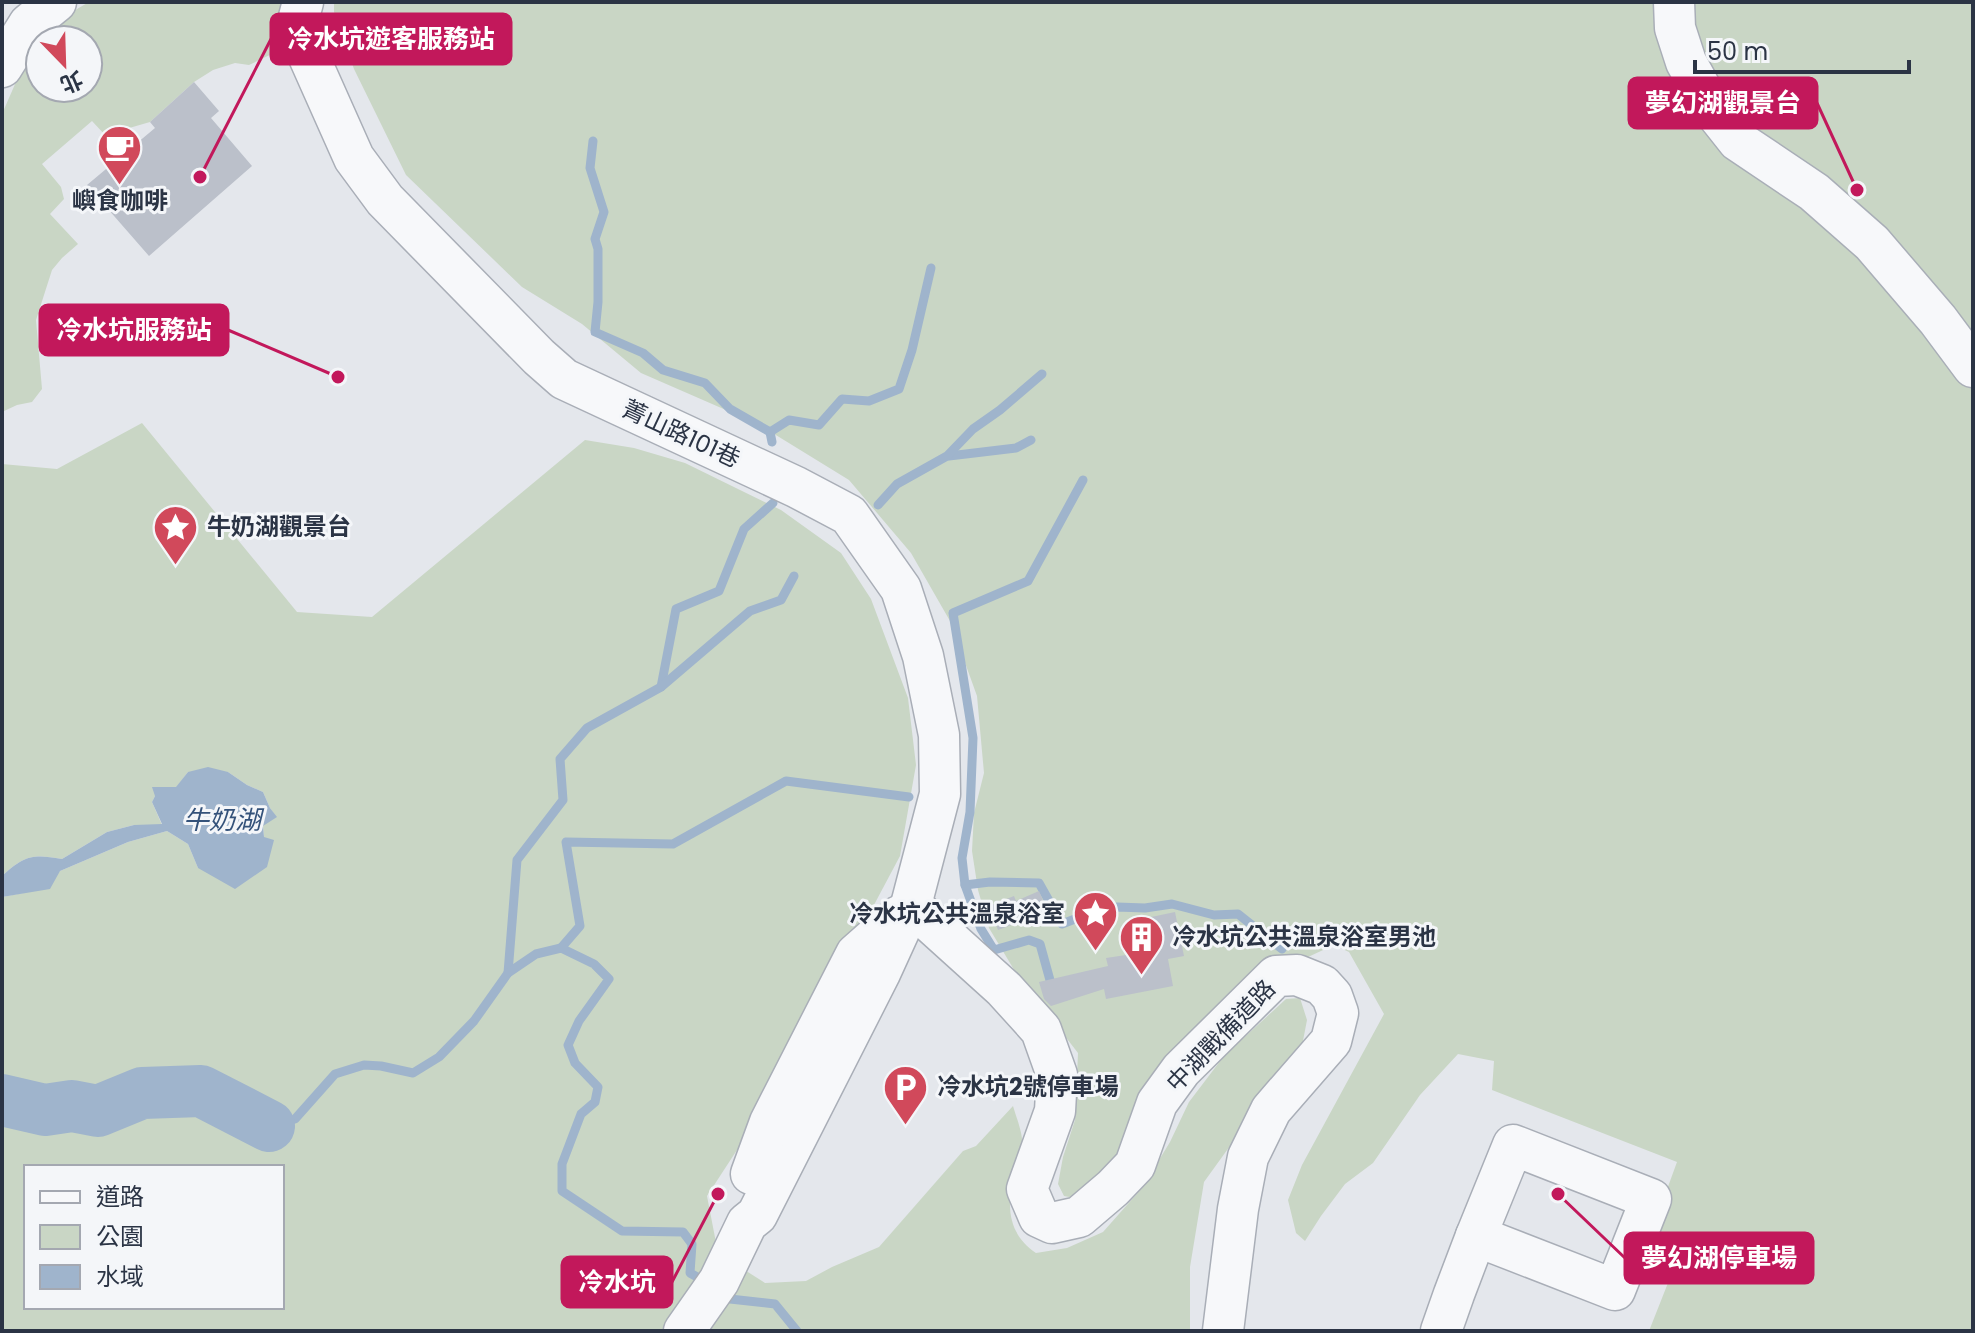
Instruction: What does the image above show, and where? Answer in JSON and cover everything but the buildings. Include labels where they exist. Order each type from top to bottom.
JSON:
[{"type":"street","points":[[2,67],[29,24],[56,2]]},
{"type":"street","name":"菁山路101巷","points":[[303,2],[299,17],[309,57],[354,158],[385,200],[539,357],[564,379],[796,487],[849,515],[901,589],[923,656],[939,735],[940,794],[911,905]]},
{"type":"street","points":[[1674,2],[1675,28],[1686,62],[1711,107],[1738,141],[1814,192],[1872,243],[1938,320],[1973,367]]},
{"type":"street","points":[[747,1223],[739,1204],[770,1122],[856,954],[911,905]]},
{"type":"street","points":[[751,1174],[784,1134],[868,970],[911,905]]},
{"type":"street","points":[[684,1331],[719,1281],[747,1223],[757,1215],[880,973],[911,905]]},
{"type":"street","name":"中湖戰備道路","points":[[911,905],[1004,989],[1041,1030],[1057,1075],[1055,1111],[1027,1189],[1039,1217],[1052,1223],[1079,1217],[1135,1165],[1157,1103],[1181,1070],[1276,976],[1297,975],[1322,985],[1332,996],[1338,1013],[1331,1041],[1271,1110],[1248,1157],[1238,1209],[1223,1331]]},
{"type":"street","points":[[747,1223],[730,1201],[745,1160],[770,1122]]},
{"type":"street","points":[[1441,1331],[1476,1236]]},
{"type":"green space","points":[[89,2],[283,2],[276,52],[249,65],[235,63],[213,70],[194,82],[150,122],[105,135],[92,121],[42,164],[61,187],[64,199],[50,214],[78,244],[52,270],[36,320],[42,389],[32,402],[2,412],[2,114],[24,64],[24,104],[104,104],[104,24],[58,24]]},
{"type":"green space","points":[[334,2],[1973,2],[1973,1331],[1649,1331],[1679,1255],[1654,1225],[1677,1162],[1492,1090],[1494,1061],[1458,1054],[1420,1095],[1373,1163],[1345,1184],[1305,1241],[1296,1233],[1288,1200],[1302,1165],[1384,1014],[1349,952],[1334,945],[1295,963],[1127,1146],[1075,1198],[1064,1196],[1058,1184],[1075,1120],[1078,1053],[1016,973],[989,928],[978,890],[972,851],[974,813],[984,773],[977,696],[950,621],[911,553],[849,480],[758,424],[641,373],[582,324],[522,287],[406,175],[354,69],[334,12]]},
{"type":"green space","points":[[142,423],[297,612],[372,617],[585,440],[634,448],[685,463],[781,510],[841,553],[871,599],[908,698],[916,765],[900,856],[750,1130],[707,1196],[718,1253],[765,1283],[806,1281],[879,1247],[963,1151],[976,1146],[1013,1106],[1022,1144],[1011,1192],[1010,1211],[1014,1227],[1036,1253],[1067,1248],[1103,1232],[1142,1188],[1170,1142],[1189,1102],[1224,1056],[1286,999],[1300,998],[1307,1020],[1302,1046],[1204,1182],[1190,1267],[1190,1331],[2,1331],[2,897],[23,893],[60,871],[128,842],[167,831],[188,844],[198,868],[264,837],[263,825],[276,817],[263,792],[228,772],[188,772],[176,788],[155,796],[152,802],[162,825],[134,825],[107,832],[62,859],[30,858],[2,876],[2,464],[57,469]]},
{"type":"water","name":"牛奶湖","points":[[208,767],[228,772],[263,792],[277,817],[263,826],[264,837],[274,840],[267,867],[235,889],[198,868],[188,844],[167,831],[128,842],[60,871],[50,889],[2,897],[2,876],[23,860],[36,857],[62,859],[107,832],[134,825],[162,824],[152,802],[155,796],[152,787],[176,787],[188,772]]},
{"type":"waterway","points":[[593,141],[590,168],[604,212],[595,239],[598,249],[595,332],[643,353],[663,370],[705,383],[730,409],[770,432],[772,442]]},
{"type":"waterway","points":[[770,432],[789,420],[819,425],[842,399],[869,401],[899,389],[912,350],[931,268]]},
{"type":"waterway","points":[[878,505],[897,484],[947,456],[973,429],[1042,374]]},
{"type":"waterway","points":[[949,456],[1016,448],[1031,440]]},
{"type":"waterway","points":[[1053,991],[1040,944],[1029,940],[994,950],[981,929],[965,885],[962,858],[970,812],[973,738],[953,613],[1028,581],[1083,480]]},
{"type":"waterway","points":[[661,687],[676,609],[719,591],[744,529],[773,503]]},
{"type":"waterway","points":[[508,973],[517,860],[563,800],[560,759],[587,728],[661,687],[750,611],[781,600],[794,576]]},
{"type":"waterway","points":[[561,948],[580,926],[566,842],[673,844],[786,781],[909,797]]},
{"type":"waterway","points":[[965,885],[1039,883],[1062,924],[1117,907],[1145,908],[1172,904],[1214,915],[1238,914],[1282,949]]},
{"type":"waterway","points":[[269,1126],[295,1119],[335,1074],[364,1065],[413,1073],[439,1057],[474,1021],[508,973],[536,954],[561,948],[594,964],[609,979],[579,1021],[568,1045],[575,1063],[598,1087],[595,1102],[581,1114],[562,1164],[562,1191],[622,1231],[683,1232],[692,1244],[690,1273],[699,1278]]},
{"type":"waterway","points":[[2,1100],[45,1110],[72,1106],[98,1111],[142,1093],[201,1091],[269,1126]]},
{"type":"waterway","points":[[730,1299],[775,1304],[797,1331]]},
{"type":"place","name":"冷水坑遊客服務站","points":[[200,177]]},
{"type":"place","name":"嶼食咖啡","points":[[120,186]]},
{"type":"place","name":"夢幻湖觀景台","points":[[1857,190]]},
{"type":"place","name":"冷水坑服務站","points":[[338,377]]},
{"type":"place","name":"牛奶湖觀景台","points":[[176,566]]},
{"type":"place","name":"冷水坑公共溫泉浴室","points":[[1096,953]]},
{"type":"place","name":"冷水坑公共溫泉浴室男池","points":[[1141,976]]},
{"type":"place","name":"冷水坑2號停車場","points":[[906,1126]]},
{"type":"place","name":"冷水坑","points":[[718,1194]]},
{"type":"place","name":"夢幻湖停車場","points":[[1558,1194]]}]
